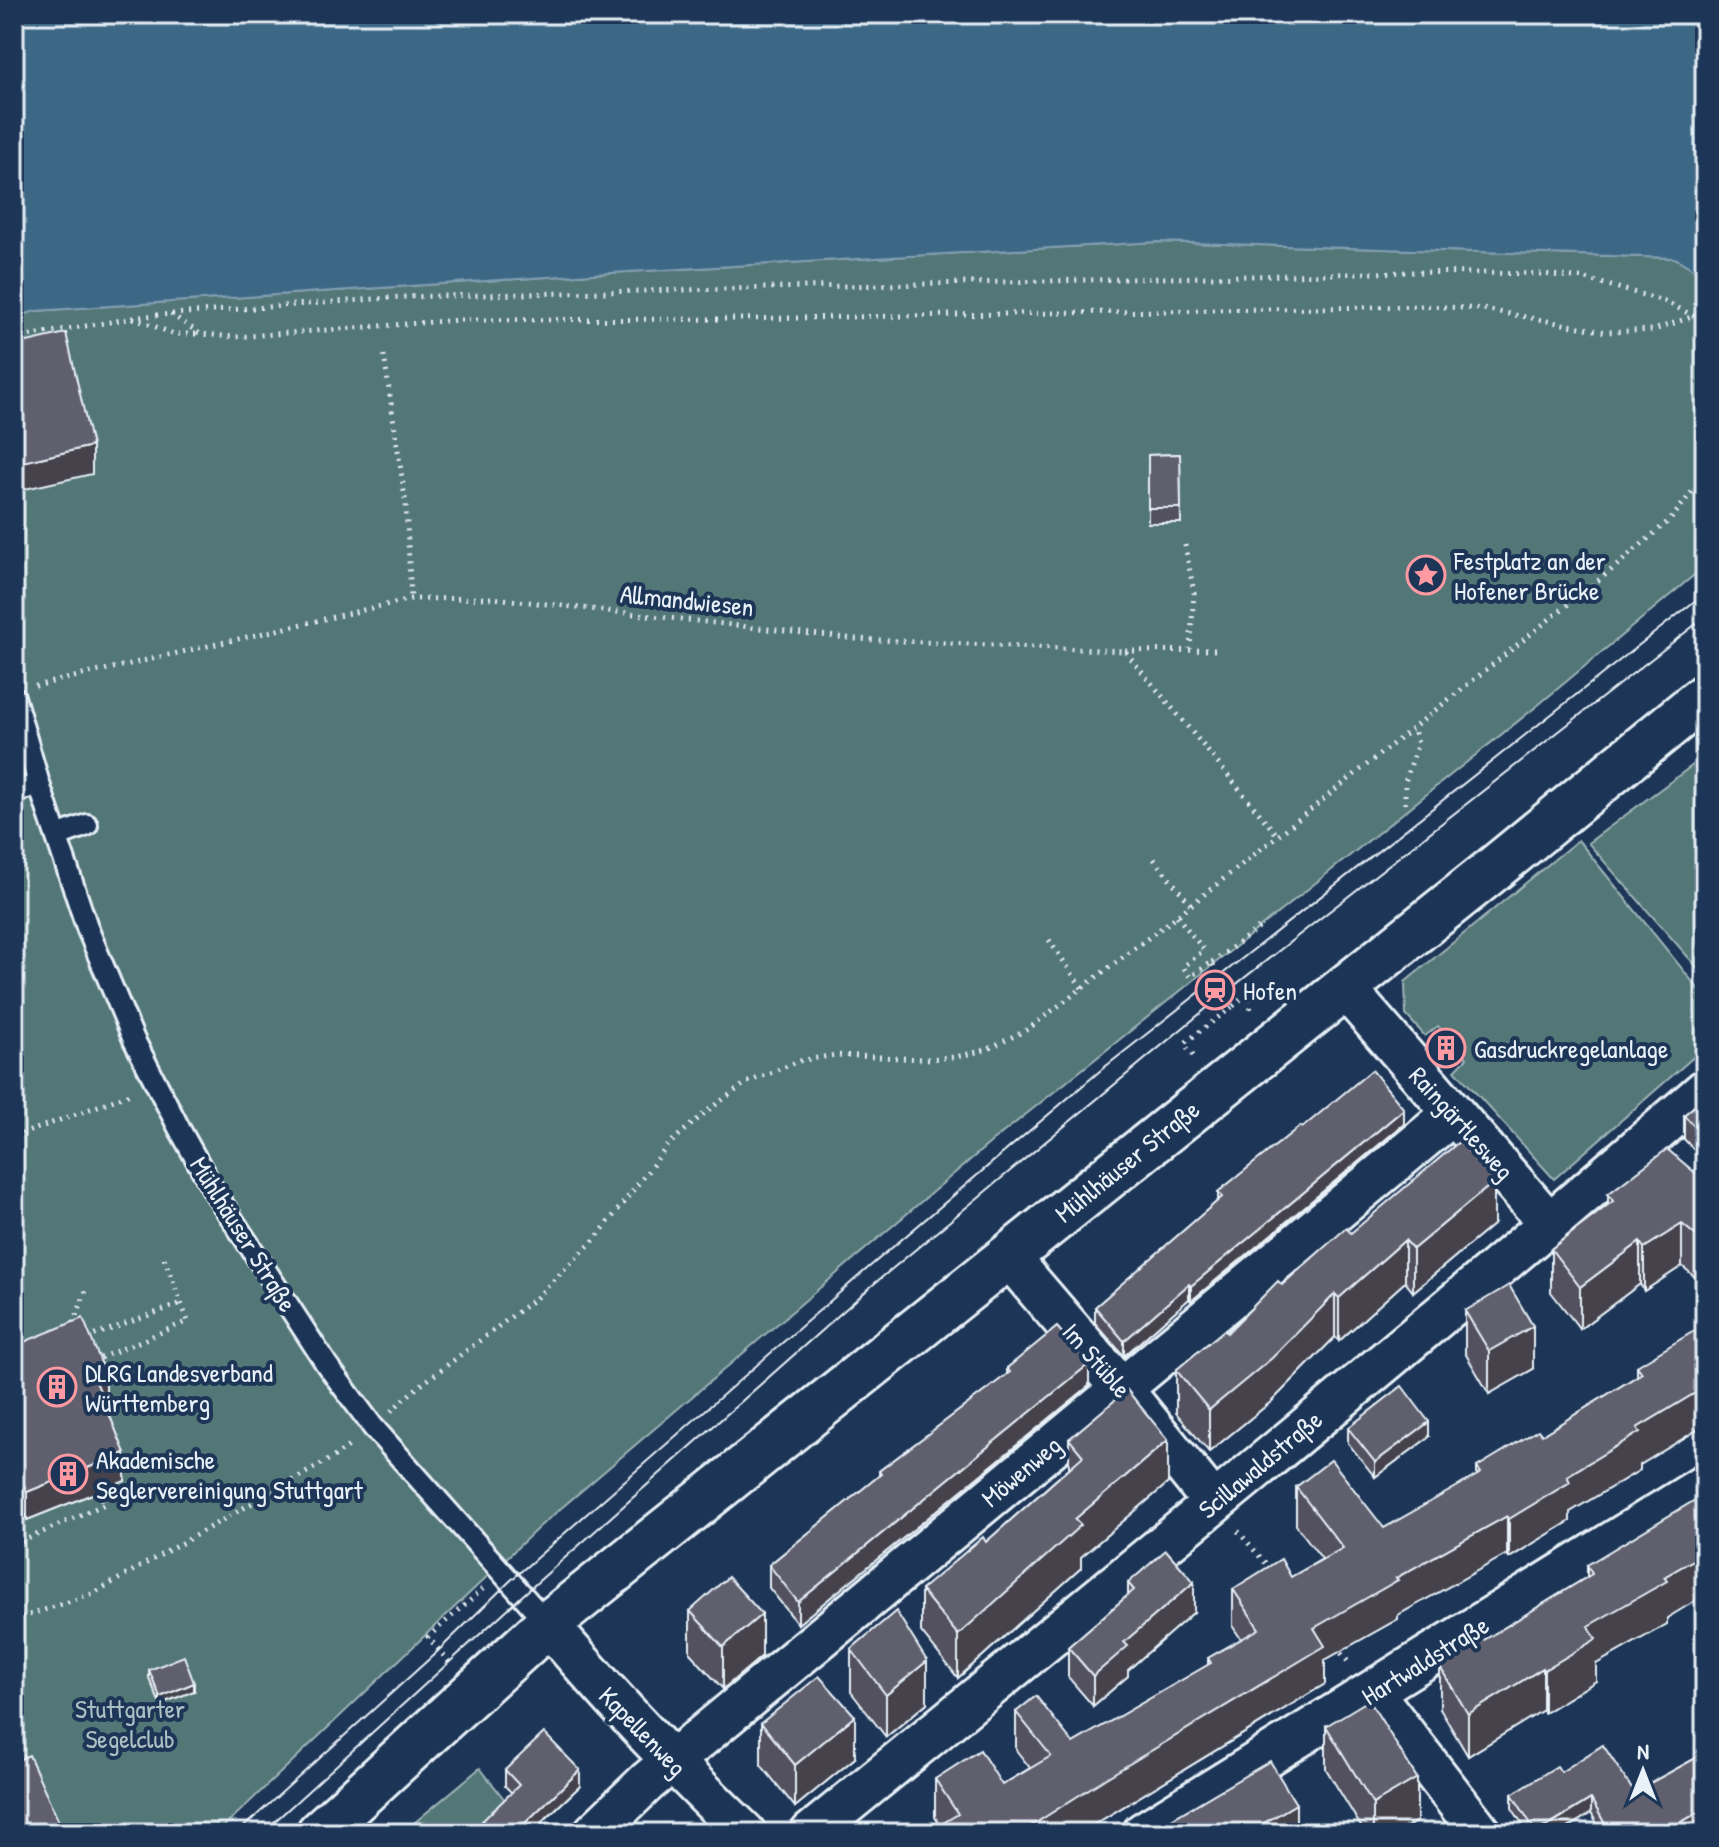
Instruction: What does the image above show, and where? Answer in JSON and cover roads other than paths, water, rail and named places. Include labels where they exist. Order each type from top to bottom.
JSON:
[{"type":"main road","name":"Mühlhäuser Straße","points":[[319,1833],[548,1624],[1705,696]]},
{"type":"street","name":"Raingärtlesweg","points":[[1344,987],[1549,1223]]},
{"type":"street","name":"Scillawaldstraße","points":[[811,1833],[1214,1503],[1705,1090]]},
{"type":"street","name":"Möwenweg","points":[[594,1833],[671,1763],[1453,1114]]},
{"type":"street","name":"Im Stüble","points":[[1009,1257],[1214,1503]]},
{"type":"street","name":"Hartwaldstraße","points":[[1143,1833],[1705,1485]]},
{"type":"street","name":"Kapellenweg","points":[[548,1624],[590,1676],[671,1763],[745,1833]]},
{"type":"street","points":[[1373,1693],[1481,1833]]},
{"type":"lane","name":"Mühlhäuser Straße","points":[[21,692],[39,784],[88,930],[156,1085],[214,1191],[327,1365],[373,1427],[548,1624]]},
{"type":"lane","points":[[14,792],[39,784]]},
{"type":"lane","points":[[57,836],[87,825]]},
{"type":"water","points":[[14,14],[1705,14],[1705,276],[1675,258],[1157,242],[592,274],[35,311],[14,318]]},
{"type":"tram line","points":[[237,1833],[438,1651],[510,1581],[861,1274],[1101,1070],[1705,593]]},
{"type":"tram line","points":[[262,1833],[523,1595],[875,1283],[1225,993],[1705,617]]},
{"type":"place","name":"Festplatz an der Hofener Brücke","points":[[1426,575]]},
{"type":"place","name":"Hofen","points":[[1215,990]]},
{"type":"place","name":"Gasdruckregelanlage","points":[[1446,1048]]},
{"type":"place","name":"DLRG Landesverband Württemberg","points":[[57,1387]]},
{"type":"place","name":"Akademische Seglervereinigung Stuttgart","points":[[68,1474]]},
{"type":"park label","name":"Stuttgarter Segelclub","points":[[130,1723]]}]
